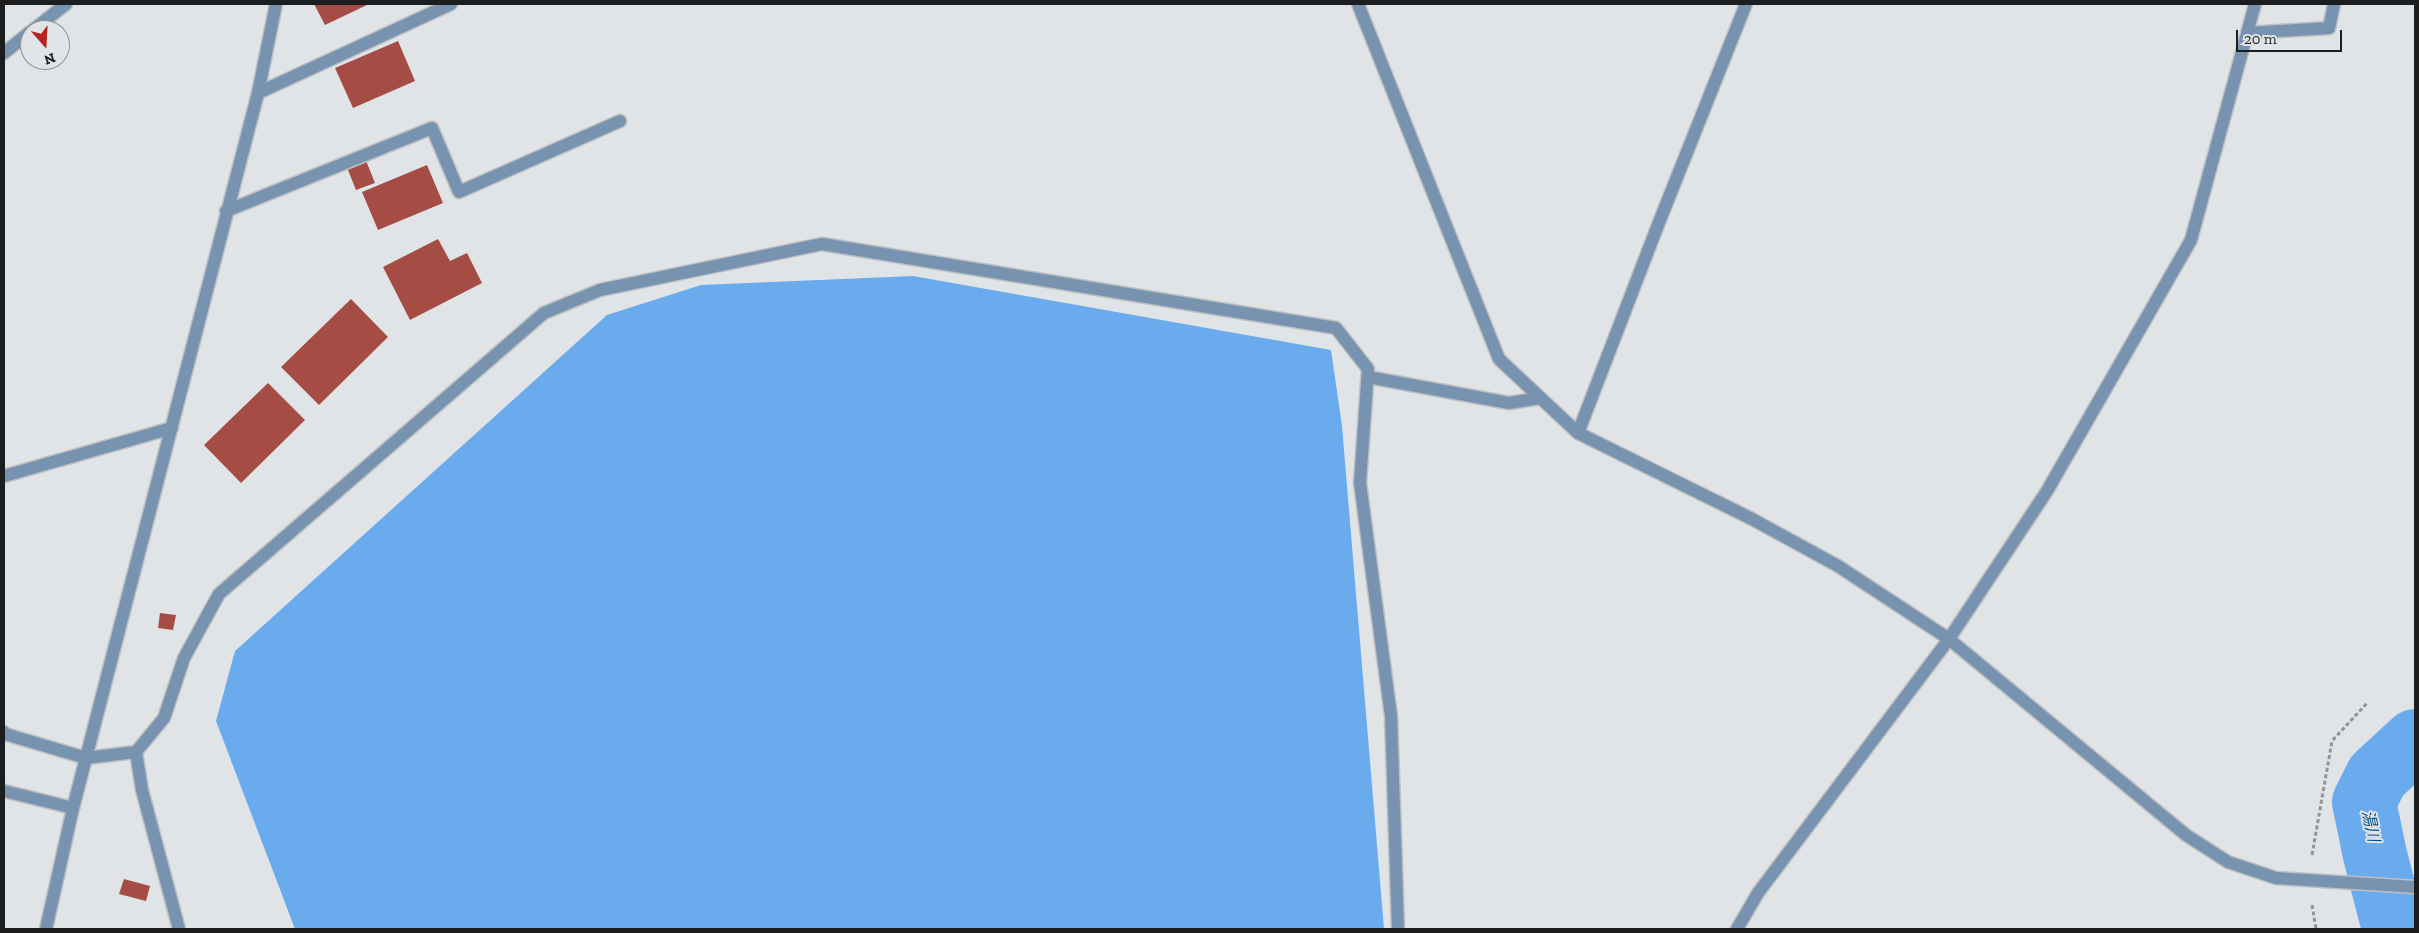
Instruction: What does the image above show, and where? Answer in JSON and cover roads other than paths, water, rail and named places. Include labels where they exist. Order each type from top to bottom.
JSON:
[{"type":"street","points":[[45,20],[66,4]]},
{"type":"street","points":[[46,929],[86,758],[258,92],[276,4]]},
{"type":"street","points":[[258,92],[451,4]]},
{"type":"street","points":[[1358,4],[1499,359],[1578,434],[1752,519],[1838,566],[1949,639],[2186,835],[2228,862],[2276,878],[2414,887]]},
{"type":"street","points":[[1578,434],[1658,225],[1746,4]]},
{"type":"street","points":[[1738,929],[1758,893],[1949,639],[2047,491],[2191,240],[2255,4]]},
{"type":"street","points":[[2247,33],[2329,28],[2334,4]]},
{"type":"street","points":[[4,53],[20,40]]},
{"type":"street","points":[[226,211],[432,128],[460,192],[620,121]]},
{"type":"street","points":[[4,732],[5,734],[86,758],[136,752],[164,718],[184,658],[219,594],[544,313],[600,290],[822,244],[1336,328],[1368,369],[1360,483],[1391,716],[1398,929]]},
{"type":"street","points":[[1368,378],[1509,403],[1540,398]]},
{"type":"street","points":[[4,476],[172,428]]},
{"type":"street","points":[[136,752],[142,790],[179,929]]},
{"type":"street","points":[[4,791],[74,808]]},
{"type":"water","points":[[913,276],[1331,350],[1342,426],[1384,929],[295,929],[216,721],[235,651],[607,315],[701,285]]},
{"type":"waterway","name":"湯川","points":[[2394,929],[2364,802],[2377,776],[2415,741]]}]
